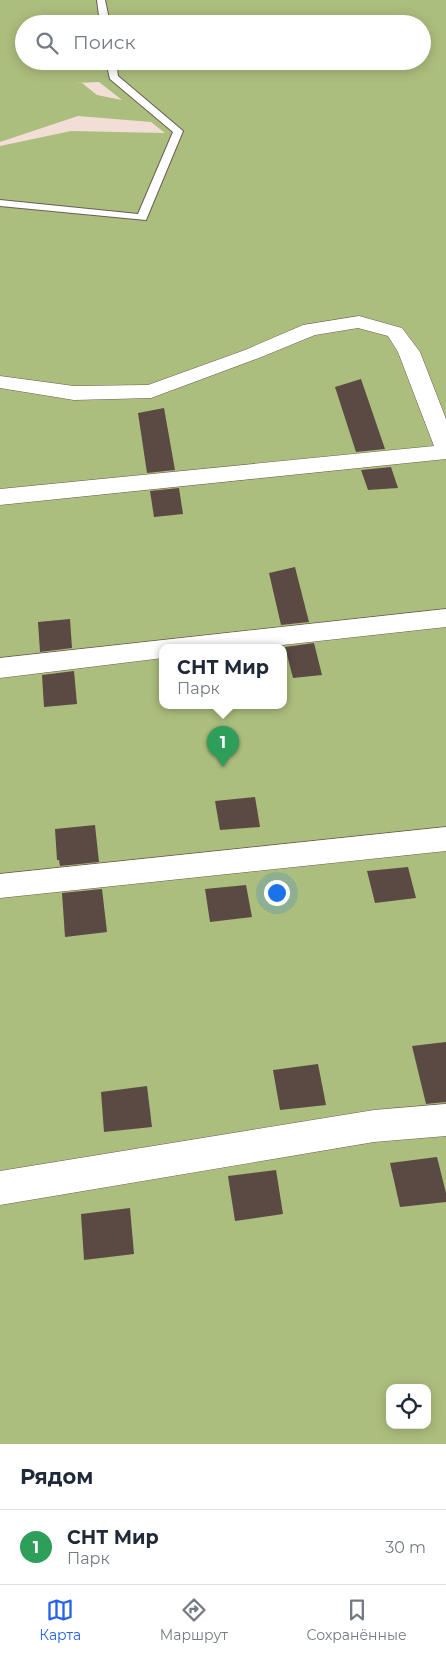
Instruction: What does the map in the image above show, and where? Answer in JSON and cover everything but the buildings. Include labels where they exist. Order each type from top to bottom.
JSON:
[{"type":"street","points":[[0,382],[74,393],[151,391],[252,354],[310,330],[360,322],[395,332],[409,352],[446,450],[0,497]]},
{"type":"street","points":[[210,644],[446,618]]},
{"type":"street","points":[[0,668],[159,650]]},
{"type":"street","points":[[0,886],[446,838]]},
{"type":"street","points":[[0,1188],[374,1126],[446,1120]]},
{"type":"lane","points":[[101,0],[103,15]]},
{"type":"lane","points":[[0,203],[142,218],[178,131],[113,77],[112,70]]},
{"type":"green space","points":[[0,0],[446,0],[446,1444],[0,1444],[0,146],[71,131],[165,133],[151,122],[78,116],[0,142]],"holes":[[[99,82],[122,100],[97,95],[82,83],[75,83]]]},
{"type":"place","name":"СНТ Мир","points":[[223,767]]}]
